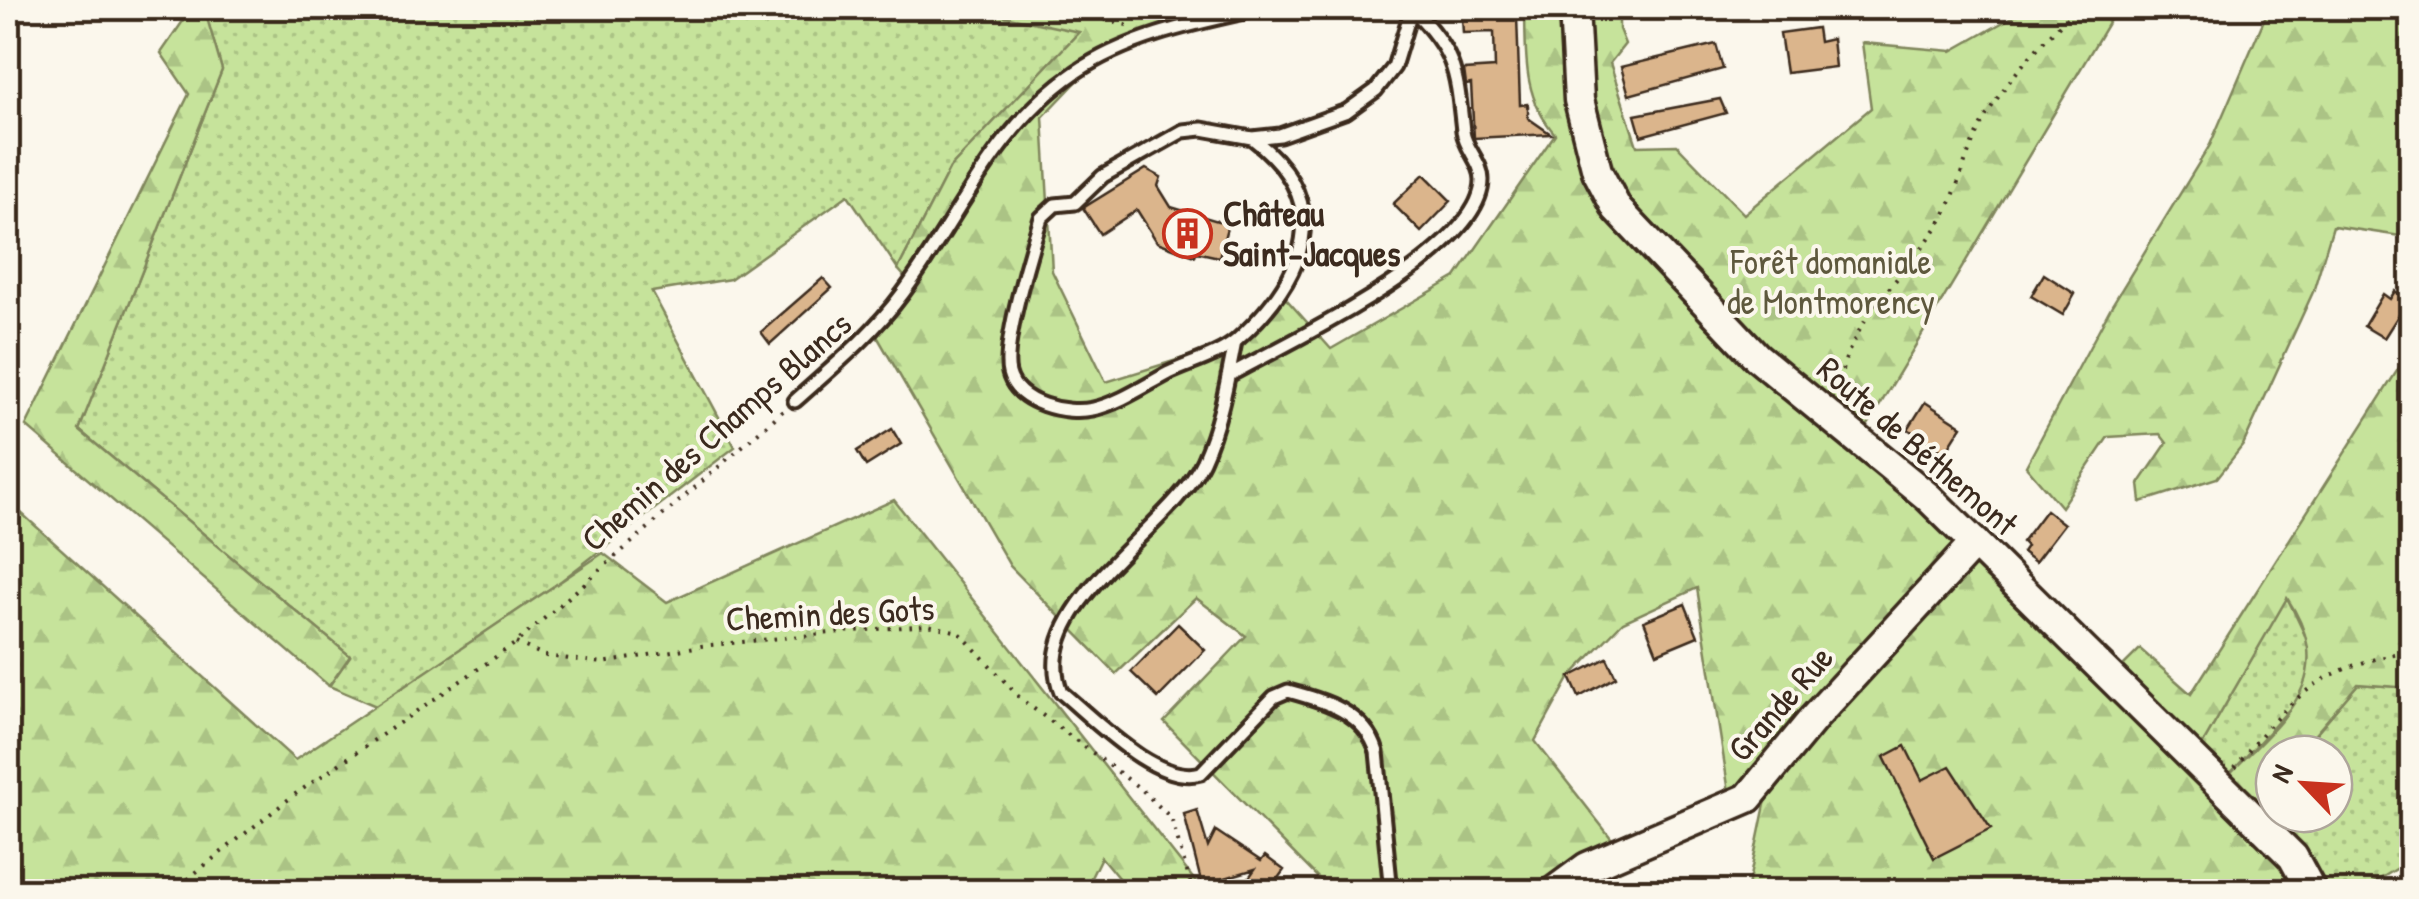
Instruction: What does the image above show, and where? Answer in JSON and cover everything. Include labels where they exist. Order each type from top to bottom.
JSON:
[{"type":"street","name":"Route de Béthemont","points":[[1574,8],[1578,100],[1597,170],[1617,208],[1757,358],[1928,496],[2293,857],[2312,892]]},
{"type":"street","name":"Grande Rue","points":[[1553,892],[1587,867],[1748,798],[1814,718],[1975,543]]},
{"type":"lane","name":"Chemin des Champs Blancs","points":[[796,401],[874,331],[907,288],[984,163],[1030,110],[1080,69],[1162,32],[1264,8]]},
{"type":"lane","points":[[1252,138],[1278,158],[1296,183],[1303,205],[1304,235],[1288,283],[1235,342],[1092,410],[1060,410],[1030,400],[1010,377],[1007,354],[1041,218],[1056,206],[1075,204],[1103,176],[1183,131],[1202,129],[1252,138],[1322,124],[1376,90],[1394,67],[1412,8]]},
{"type":"lane","points":[[1228,376],[1411,274],[1446,242],[1472,208],[1483,184],[1481,168],[1464,137],[1456,64],[1412,8]]},
{"type":"lane","points":[[1235,342],[1202,464],[1158,519],[1096,581],[1058,644],[1053,674],[1060,692],[1157,768],[1186,777],[1201,773],[1274,697],[1288,691],[1357,718],[1371,732],[1376,752],[1391,892]]},
{"type":"path","points":[[1053,8],[1162,32]]},
{"type":"path","points":[[1834,420],[1840,373],[1885,288],[1937,228],[1980,126],[2018,66],[2077,8]]},
{"type":"path","name":"Chemin des Champs Blancs","points":[[171,892],[294,794],[516,642],[796,401]]},
{"type":"path","name":"Chemin des Gots","points":[[516,642],[546,656],[604,663],[701,646],[859,630],[928,625],[959,632],[1021,698],[1171,818],[1193,892]]},
{"type":"path","points":[[2220,785],[2284,710],[2326,675],[2378,657],[2412,652]]},
{"type":"green space","points":[[192,8],[214,8],[207,18],[222,70],[79,430],[350,656],[329,686],[26,426],[189,94],[161,53]]},
{"type":"green space","points":[[214,8],[967,8],[1080,31],[950,168],[898,269],[848,195],[730,279],[652,292],[735,447],[557,584],[376,706],[329,686],[350,656],[79,430],[222,70],[207,18]]},
{"type":"green space","name":"Forêt domaniale de Montmorency","points":[[967,8],[1128,8],[1173,20],[1223,8],[1289,8],[1269,16],[1162,32],[1086,72],[1043,117],[1052,271],[1106,382],[1235,342],[1279,291],[1331,349],[1456,277],[1555,134],[1531,90],[1525,8],[1619,8],[1619,29],[1625,44],[1610,63],[1637,146],[1677,145],[1744,214],[1871,108],[1862,43],[1952,51],[2023,11],[2022,8],[2117,8],[1859,440],[2112,677],[2140,649],[2191,694],[2411,349],[2411,688],[2358,684],[2315,734],[2268,734],[2296,700],[2306,679],[2308,655],[2303,628],[2287,598],[2194,759],[2220,784],[2254,749],[2254,805],[2248,812],[2254,820],[2254,834],[2266,834],[2311,891],[1747,891],[1772,771],[1731,805],[1697,588],[1623,622],[1570,677],[1535,741],[1622,852],[1554,891],[1331,891],[1164,722],[1246,636],[1196,598],[1116,674],[1010,566],[874,331],[909,282],[898,269],[950,168],[1079,32]]},
{"type":"green space","points":[[2269,8],[2411,8],[2411,250],[2400,236],[2333,226],[2313,292],[2243,445],[2217,478],[2141,502],[2139,484],[2167,443],[2160,434],[2108,437],[2061,507],[2026,466],[2112,305],[2210,145]]},
{"type":"green space","points":[[894,500],[1203,891],[1129,891],[1101,857],[1084,892],[8,891],[8,501],[295,760],[603,553],[667,602]]},
{"type":"green space","points":[[2287,597],[2310,646],[2306,691],[2267,734],[2254,734],[2254,748],[2220,785],[2194,759]]},
{"type":"green space","points":[[2358,684],[2411,688],[2411,860],[2360,891],[2312,891],[2266,834],[2354,834],[2354,734],[2315,734]]},
{"type":"building","points":[[1517,16],[1520,105],[1528,104],[1528,118],[1551,134],[1474,138],[1471,84],[1466,85],[1464,70],[1495,68],[1494,32],[1463,33],[1462,18]]},
{"type":"building","points":[[1817,28],[1819,42],[1832,39],[1835,67],[1786,73],[1780,33]]},
{"type":"building","points":[[1716,44],[1723,69],[1629,95],[1621,67]]},
{"type":"building","points":[[1720,99],[1726,113],[1641,136],[1635,115]]},
{"type":"building","points":[[1146,169],[1161,177],[1158,186],[1171,207],[1228,224],[1219,257],[1196,252],[1195,256],[1157,242],[1137,210],[1100,234],[1083,208]]},
{"type":"building","points":[[1424,174],[1451,201],[1421,232],[1393,204]]},
{"type":"building","points":[[2044,274],[2075,294],[2063,315],[2031,296]]},
{"type":"building","points":[[823,278],[832,288],[770,344],[761,332]]},
{"type":"building","points":[[2395,291],[2412,302],[2412,311],[2406,321],[2398,316],[2384,338],[2364,326],[2383,294],[2390,299]]},
{"type":"building","points":[[1925,402],[1962,426],[1945,453],[1908,429]]},
{"type":"building","points":[[892,429],[901,444],[866,466],[857,451]]},
{"type":"building","points":[[2046,510],[2064,524],[2035,562],[2022,552],[2026,546],[2022,542]]},
{"type":"building","points":[[1685,604],[1698,636],[1657,653],[1644,621]]},
{"type":"building","points":[[1178,624],[1205,650],[1158,698],[1131,672]]},
{"type":"building","points":[[1607,658],[1616,677],[1579,697],[1570,677]]},
{"type":"building","points":[[1905,746],[1922,780],[1950,766],[1991,829],[1934,858],[1884,757]]},
{"type":"building","points":[[1197,810],[1208,847],[1216,831],[1261,861],[1265,856],[1284,870],[1268,892],[1239,892],[1255,869],[1202,885],[1184,814]]},
{"type":"place","name":"Château Saint-Jacques","points":[[1188,233]]}]
